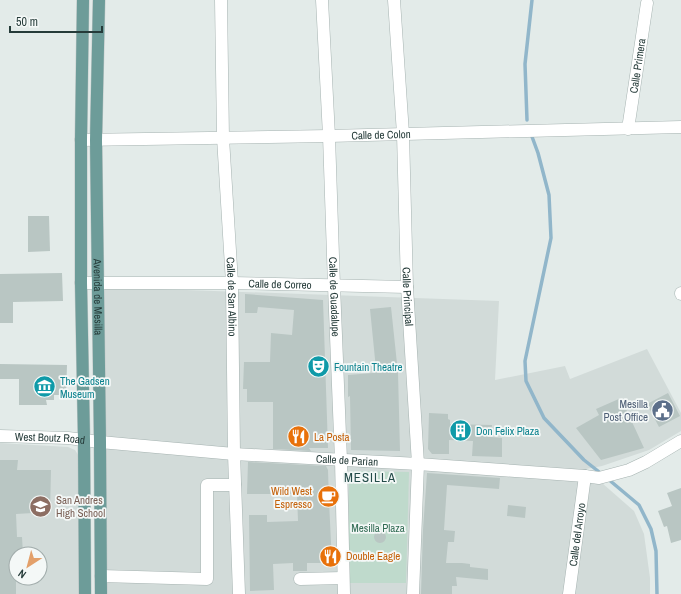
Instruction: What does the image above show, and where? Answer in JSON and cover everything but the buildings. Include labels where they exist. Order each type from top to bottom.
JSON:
[{"type":"main road","name":"Avenida de Mesilla","points":[[83,0],[81,283],[85,594]]},
{"type":"main road","name":"Avenida de Mesilla","points":[[99,0],[96,140],[101,594]]},
{"type":"street","name":"Calle de San Albino","points":[[221,0],[223,138],[232,283],[234,454],[239,594]]},
{"type":"street","name":"Calle de Guadalupe","points":[[322,0],[329,136],[341,460],[344,594]]},
{"type":"street","name":"Calle Principal","points":[[394,0],[403,134],[407,287],[418,464],[413,594]]},
{"type":"street","name":"Calle Primera","points":[[628,129],[647,3]]},
{"type":"street","name":"Calle de Colon","points":[[81,140],[329,136],[681,127]]},
{"type":"street","name":"Calle de Correo","points":[[81,283],[232,283],[407,287]]},
{"type":"street","name":"West Boutz Road","points":[[0,436],[68,438],[100,442]]},
{"type":"street","name":"Calle de Parian","points":[[100,442],[234,454],[418,464],[599,478],[629,470],[646,462],[681,441]]},
{"type":"street","name":"Calle del Arroyo","points":[[569,594],[585,476]]},
{"type":"street","points":[[101,576],[207,579],[207,485],[235,484]]},
{"type":"street","points":[[300,579],[343,578]]},
{"type":"shaded area","points":[[102,287],[499,301],[495,380],[565,366],[570,379],[647,349],[681,413],[681,431],[649,450],[602,466],[586,469],[634,511],[644,534],[650,578],[650,594],[104,594]]},
{"type":"shaded area","name":"San Andres High School","points":[[0,443],[68,447],[75,450],[80,458],[80,594],[0,594]]},
{"type":"green space","name":"Mesilla Plaza","points":[[349,471],[409,472],[406,583],[348,583]]},
{"type":"waterway","points":[[527,120],[525,64],[532,0]]},
{"type":"waterway","points":[[531,134],[538,153],[549,195],[551,238],[525,361],[526,381],[544,418],[584,460],[603,475]]},
{"type":"waterway","points":[[608,479],[639,505],[651,529],[656,551],[657,594]]},
{"type":"place","name":"Fountain Theatre","points":[[318,367]]},
{"type":"place","name":"The Gadsen Museum","points":[[45,387]]},
{"type":"place","name":"Mesilla Post Office","points":[[663,410]]},
{"type":"place","name":"Don Felix Plaza","points":[[460,431]]},
{"type":"place","name":"La Posta","points":[[298,437]]},
{"type":"place","name":"Wild West Espresso","points":[[328,497]]},
{"type":"place","name":"San Andres High School","points":[[40,506]]},
{"type":"place","name":"Double Eagle","points":[[330,556]]},
{"type":"district","name":"MESILLA","points":[[370,477]]}]
